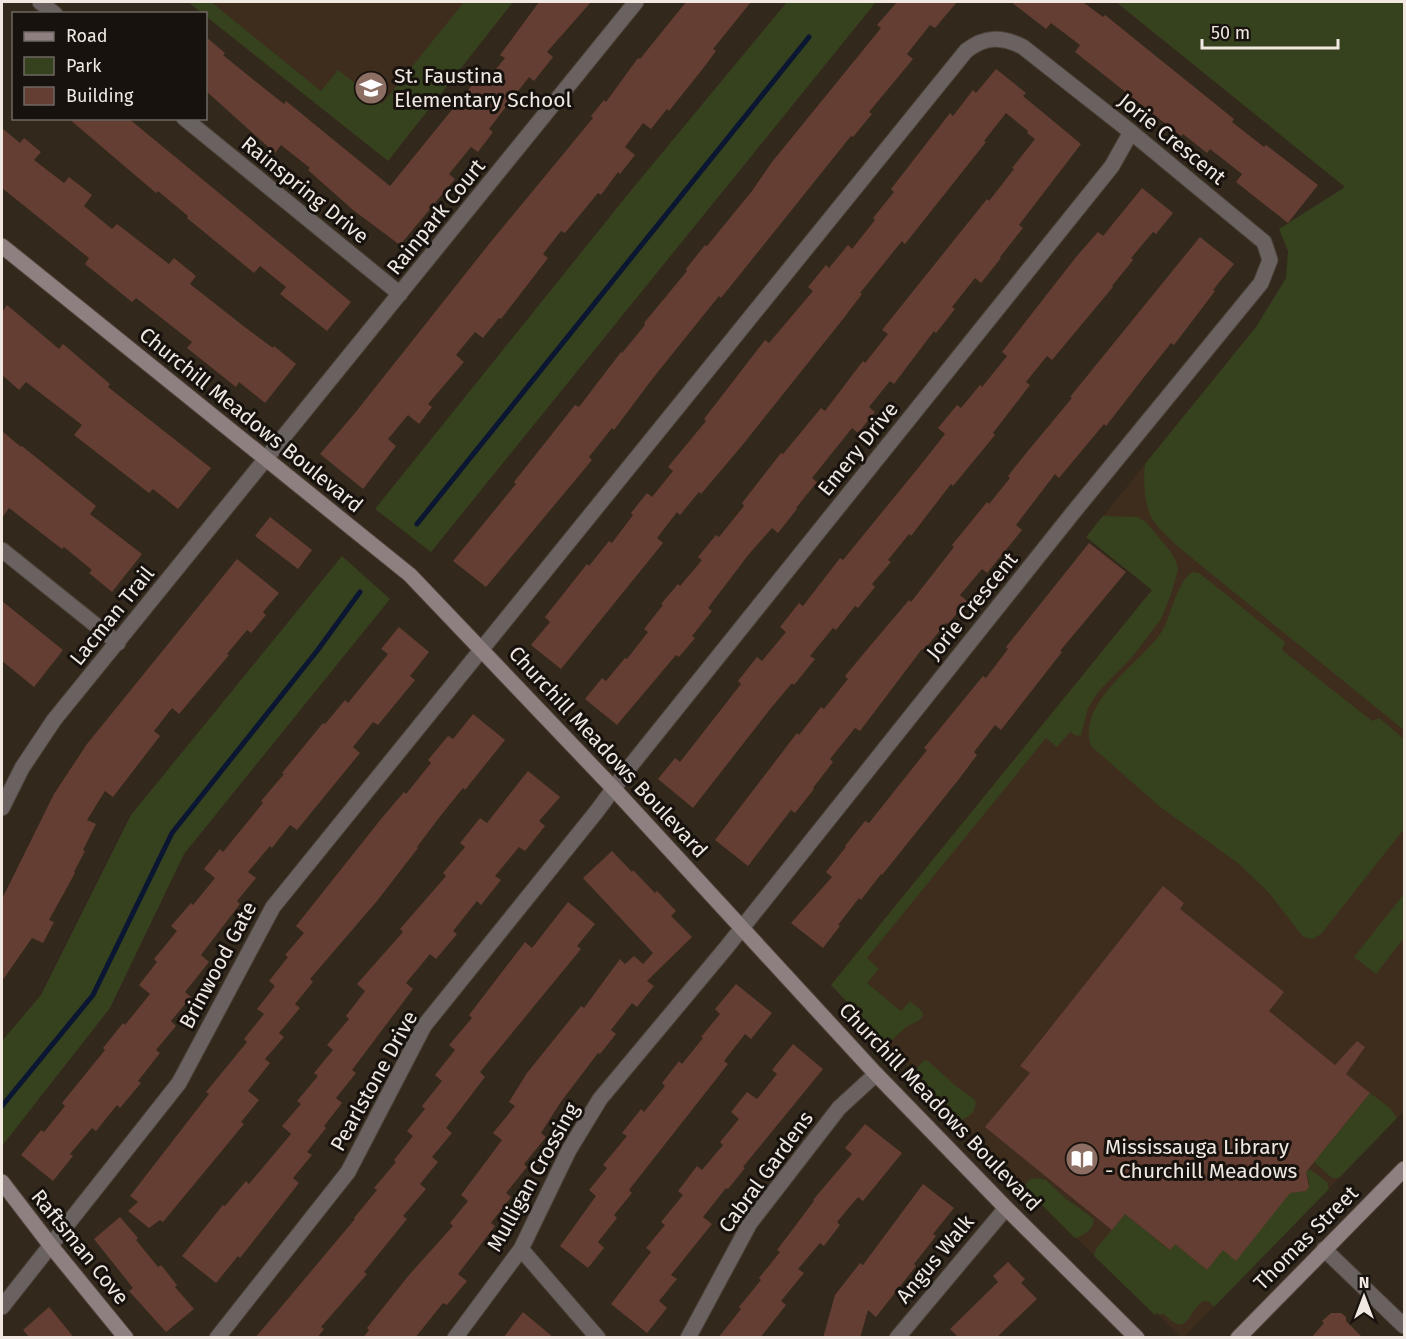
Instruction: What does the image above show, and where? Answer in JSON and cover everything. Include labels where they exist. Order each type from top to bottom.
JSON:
[{"type":"street","points":[[40,2],[52,12]]},
{"type":"street","name":"Rainpark Court","points":[[266,459],[636,2]]},
{"type":"street","name":"Jorie Crescent","points":[[481,648],[958,61],[978,42],[1006,38],[1023,46],[1264,242],[1269,260],[1261,284],[1072,514],[742,927]]},
{"type":"street","name":"Rainspring Drive","points":[[186,120],[400,294]]},
{"type":"street","name":"Emery Drive","points":[[614,789],[1112,166],[1131,132]]},
{"type":"street","name":"Churchill Meadows Boulevard","points":[[2,246],[410,575],[614,789],[876,1074],[1137,1338]]},
{"type":"street","name":"Lacman Trail","points":[[2,808],[34,748],[54,720],[266,459]]},
{"type":"street","points":[[2,550],[118,643]]},
{"type":"street","name":"Brinwood Gate","points":[[2,1307],[179,1083],[273,907],[481,648]]},
{"type":"street","name":"Pearlstone Drive","points":[[217,1338],[348,1172],[424,1026],[614,789]]},
{"type":"street","name":"Mulligan Crossing","points":[[455,1338],[521,1249],[569,1150],[600,1099],[742,927]]},
{"type":"street","name":"Cabral Gardens","points":[[688,1338],[750,1223],[839,1108],[876,1074]]},
{"type":"street","name":"Thomas Street","points":[[1238,1338],[1404,1169]]},
{"type":"street","name":"Raftsman Cove","points":[[2,1182],[126,1338]]},
{"type":"street","name":"Angus Walk","points":[[897,1338],[1006,1208]]},
{"type":"street","points":[[521,1249],[598,1338]]},
{"type":"street","points":[[1324,1249],[1404,1326]]},
{"type":"shaded area","name":"St. Faustina Elementary School","points":[[188,2],[513,2],[388,161],[207,17],[207,12],[201,12]]},
{"type":"shaded area","points":[[1256,327],[1404,388],[1404,1111],[1184,1337],[1181,1337],[1157,1313],[1155,1315],[1023,1186],[831,985],[1152,590],[1086,537]]},
{"type":"green space","points":[[188,2],[211,2],[321,91],[338,70],[382,104],[464,2],[513,2],[388,161],[207,17],[207,12],[201,12]]},
{"type":"green space","points":[[787,2],[876,2],[431,552],[375,509],[633,188]]},
{"type":"green space","points":[[1116,2],[1404,2],[1404,730],[1177,546],[1151,517],[1145,491],[1145,464],[1256,327],[1286,278],[1288,251],[1279,229],[1345,187]]},
{"type":"green space","points":[[1103,516],[1138,517],[1146,522],[1176,561],[1178,570],[1161,619],[1133,656],[1098,692],[1088,708],[1081,735],[1077,736],[1070,732],[1057,747],[1046,738],[867,958],[879,969],[867,983],[901,1011],[910,1001],[922,1011],[923,1016],[920,1020],[906,1027],[886,1043],[831,985],[1152,590],[1086,537]]},
{"type":"green space","points":[[342,556],[390,599],[184,854],[110,1008],[2,1146],[2,1041],[41,995],[131,815]]},
{"type":"green space","points":[[1193,572],[1199,573],[1285,642],[1282,650],[1372,721],[1379,718],[1404,739],[1404,829],[1321,934],[1313,939],[1303,937],[1270,894],[1239,864],[1159,806],[1091,746],[1089,730],[1093,715],[1101,700],[1112,685],[1161,633],[1182,583]]},
{"type":"green space","points":[[1404,894],[1404,938],[1376,974],[1354,957]]},
{"type":"green space","points":[[924,1060],[974,1099],[976,1103],[970,1115],[959,1121],[913,1072]]},
{"type":"green space","points":[[1370,1093],[1390,1108],[1397,1118],[1339,1178],[1332,1178],[1314,1162]]},
{"type":"green space","points":[[1311,1170],[1327,1182],[1329,1189],[1214,1307],[1210,1302],[1203,1301],[1182,1324],[1177,1324],[1163,1313],[1155,1315],[1094,1256],[1096,1249],[1125,1214],[1169,1250],[1175,1244],[1207,1270],[1223,1250],[1276,1197],[1306,1191],[1309,1181],[1304,1171]]},
{"type":"green space","points":[[1031,1179],[1046,1180],[1065,1198],[1094,1219],[1088,1231],[1075,1238],[1023,1186]]},
{"type":"building","points":[[539,2],[591,2],[547,52],[553,57],[534,81],[529,77],[489,129],[493,132],[478,152],[471,147],[449,174],[455,179],[400,245],[353,210],[308,170],[310,168],[281,145],[275,153],[207,92],[207,38],[225,53],[223,55],[255,81],[284,104],[286,101],[390,186],[477,79],[483,85],[505,58],[500,55]]},
{"type":"building","points":[[686,2],[751,2],[713,49],[716,51],[669,111],[667,109],[651,129],[643,123],[625,147],[635,155],[620,174],[618,172],[601,195],[598,193],[565,233],[561,231],[543,254],[548,258],[501,319],[499,318],[483,338],[475,332],[456,355],[464,362],[428,404],[432,407],[419,424],[408,415],[388,439],[396,446],[363,489],[320,454],[593,118],[591,116],[604,100],[606,102],[638,58],[640,59]]},
{"type":"building","points":[[897,2],[957,2],[935,28],[930,25],[907,54],[913,59],[869,112],[872,114],[853,137],[851,136],[721,298],[719,296],[614,430],[612,428],[589,457],[592,460],[486,587],[453,561],[516,484],[514,482],[575,405],[579,407],[705,245],[707,246],[752,191],[772,162],[881,28],[877,25]]},
{"type":"building","points":[[1011,2],[1083,2],[1103,17],[1105,15],[1234,119],[1232,122],[1318,185],[1288,223],[1236,182],[1242,174],[1210,149],[1207,153],[1183,134],[1181,136],[1075,52],[1080,45],[1051,23],[1046,29]]},
{"type":"building","points":[[996,69],[1026,93],[1023,96],[1081,144],[1019,225],[1023,228],[1001,258],[981,283],[975,278],[952,307],[955,309],[936,333],[934,331],[894,384],[890,381],[869,407],[875,412],[858,433],[852,428],[812,478],[817,482],[778,533],[772,528],[708,608],[712,611],[692,636],[695,638],[679,657],[676,655],[617,725],[585,699],[602,678],[606,681],[625,658],[627,659],[648,632],[644,629],[663,605],[661,604],[702,560],[698,557],[716,535],[719,537],[744,506],[742,503],[781,453],[783,454],[821,408],[825,411],[863,361],[865,363],[888,334],[882,330],[987,199],[989,201],[1035,139],[1027,133],[1028,131],[1006,113],[984,141],[986,142],[905,244],[902,241],[860,293],[862,294],[843,319],[740,448],[701,494],[699,492],[680,515],[677,512],[657,538],[663,543],[561,669],[531,645],[550,622],[545,617],[587,564],[589,566],[609,541],[612,543],[647,493],[652,497],[673,471],[668,467],[706,421],[704,419],[765,340],[769,343],[813,291],[808,287],[826,265],[829,268],[848,245],[852,249],[894,192],[891,189],[950,113],[953,116],[973,90],[976,93]]},
{"type":"building","points":[[70,120],[130,120],[351,302],[327,331],[280,294],[286,287],[260,266],[254,273],[158,191],[156,193]]},
{"type":"building","points":[[2,128],[20,143],[24,138],[41,152],[34,160],[64,183],[69,177],[92,195],[84,206],[112,229],[117,224],[169,264],[174,258],[196,276],[190,284],[296,364],[265,403],[239,382],[236,387],[187,348],[192,342],[136,298],[132,302],[85,264],[89,258],[2,188]]},
{"type":"building","points":[[1142,188],[1173,213],[1156,234],[1153,232],[1131,258],[1133,260],[1113,287],[1052,360],[1047,356],[1026,382],[1030,385],[993,433],[995,435],[953,486],[951,484],[911,536],[909,534],[888,560],[891,562],[872,584],[875,587],[858,608],[855,606],[836,630],[833,628],[810,656],[815,659],[771,708],[693,808],[658,779],[675,758],[680,762],[741,684],[738,681],[757,657],[762,661],[786,632],[780,627],[799,603],[803,606],[840,558],[843,560],[923,462],[945,434],[938,428],[957,405],[961,408],[980,385],[982,387],[1007,356],[1002,352],[1076,257],[1098,232],[1103,236]]},
{"type":"building","points":[[1200,237],[1234,264],[1213,290],[1215,291],[1174,345],[1171,343],[1106,426],[1104,424],[1059,478],[1055,474],[1016,525],[1022,530],[987,573],[982,569],[960,595],[967,601],[924,650],[922,649],[860,731],[855,728],[830,759],[833,762],[814,789],[795,813],[791,810],[748,866],[715,840],[797,733],[799,735],[821,707],[824,709],[848,679],[845,676],[909,600],[911,602],[954,547],[952,545],[1010,478],[1008,476],[1072,398],[1070,397]]},
{"type":"building","points":[[7,305],[59,349],[63,344],[110,384],[108,387],[211,468],[178,509],[153,489],[149,493],[74,435],[82,425],[26,382],[19,390],[2,375],[2,312]]},
{"type":"building","points":[[2,431],[96,506],[90,514],[142,554],[112,592],[89,573],[92,570],[64,547],[62,549],[9,508],[2,518]]},
{"type":"building","points":[[270,517],[312,550],[298,569],[255,536]]},
{"type":"building","points":[[1089,543],[1126,572],[1060,651],[1062,652],[1001,730],[995,725],[974,752],[977,755],[959,779],[861,900],[859,898],[823,948],[791,923],[832,877],[826,872],[845,846],[865,821],[869,823],[927,750],[924,748],[983,676],[986,678],[1008,649],[1006,647]]},
{"type":"building","points":[[237,559],[279,593],[263,612],[266,615],[251,633],[247,630],[179,714],[172,708],[154,731],[160,736],[113,797],[105,791],[87,820],[96,824],[75,873],[49,920],[54,922],[43,943],[32,938],[2,981],[2,899],[54,794],[87,744]]},
{"type":"building","points":[[2,601],[63,650],[34,687],[2,661]]},
{"type":"building","points":[[399,627],[429,652],[410,676],[415,680],[378,725],[373,722],[353,747],[360,753],[297,830],[290,825],[272,848],[270,846],[248,872],[256,878],[237,901],[240,904],[201,955],[209,962],[185,992],[191,997],[171,1021],[176,1026],[156,1050],[160,1053],[138,1081],[141,1083],[120,1108],[117,1105],[96,1131],[92,1128],[70,1154],[73,1156],[53,1181],[21,1155],[41,1130],[44,1132],[65,1106],[62,1103],[105,1050],[103,1048],[150,994],[139,985],[157,962],[154,959],[177,931],[171,926],[191,903],[193,905],[215,878],[204,869],[220,849],[223,852],[263,803],[261,801],[284,774],[282,773],[323,723],[325,724],[345,700],[348,703],[388,654],[381,649]]},
{"type":"building","points":[[473,714],[505,740],[465,790],[463,788],[438,819],[377,901],[310,979],[313,982],[295,1004],[300,1008],[279,1033],[284,1037],[265,1059],[270,1063],[248,1091],[259,1100],[241,1122],[244,1124],[163,1222],[160,1220],[149,1228],[128,1211],[138,1202],[130,1196],[209,1094],[206,1092],[247,1042],[244,1039],[264,1014],[257,1009],[275,986],[269,981],[288,957],[285,955],[304,933],[296,926],[381,819],[404,792],[406,794],[431,763],[428,760],[448,736],[453,739]]},
{"type":"building","points":[[528,771],[560,797],[539,821],[545,826],[525,851],[519,847],[495,876],[501,880],[481,905],[477,901],[453,931],[457,934],[436,959],[430,954],[406,983],[413,989],[352,1070],[356,1073],[336,1098],[342,1103],[307,1152],[312,1155],[293,1178],[299,1183],[240,1258],[238,1256],[216,1283],[182,1256],[223,1205],[225,1206],[246,1181],[249,1184],[291,1134],[282,1126],[301,1104],[297,1101],[318,1076],[314,1073],[333,1050],[327,1045],[349,1019],[346,1016],[365,991],[357,984],[403,932],[400,929],[446,876],[443,873],[465,847],[460,843],[480,818],[487,823]]},
{"type":"building","points":[[612,851],[676,911],[671,916],[692,937],[647,981],[654,986],[637,1007],[632,1003],[611,1030],[616,1034],[600,1054],[598,1053],[560,1103],[541,1133],[546,1137],[524,1164],[527,1167],[506,1193],[511,1197],[491,1223],[495,1226],[458,1274],[467,1281],[447,1305],[443,1303],[415,1338],[363,1338],[369,1330],[367,1328],[409,1275],[453,1226],[450,1223],[468,1201],[461,1195],[502,1140],[493,1133],[515,1106],[509,1102],[527,1073],[581,1006],[584,1008],[620,959],[625,964],[634,956],[643,964],[653,953],[583,878]]},
{"type":"building","points":[[1163,886],[1184,903],[1180,909],[1284,992],[1269,1011],[1335,1065],[1357,1041],[1365,1047],[1346,1074],[1370,1093],[1306,1172],[1309,1187],[1306,1191],[1290,1193],[1236,1261],[1223,1250],[1207,1270],[1175,1244],[1170,1250],[1125,1214],[1112,1230],[985,1127],[1030,1073],[1020,1066]]},
{"type":"building","points":[[568,902],[595,924],[577,946],[581,949],[480,1072],[485,1077],[446,1128],[452,1133],[432,1157],[438,1162],[420,1184],[426,1189],[403,1216],[407,1219],[364,1272],[367,1274],[321,1327],[324,1329],[317,1338],[255,1338],[355,1219],[377,1190],[374,1188],[396,1162],[394,1160],[413,1136],[407,1131],[425,1109],[422,1106],[442,1081],[435,1075],[455,1050],[449,1045],[472,1018],[469,1015],[525,942],[532,948]]},
{"type":"building","points":[[736,984],[772,1013],[751,1039],[745,1034],[724,1061],[728,1064],[629,1190],[632,1193],[614,1215],[617,1218],[598,1242],[604,1248],[588,1268],[560,1246],[596,1196],[589,1190],[607,1168],[603,1165],[627,1136],[622,1133],[641,1109],[644,1112],[665,1086],[662,1083],[679,1061],[682,1064],[703,1038],[701,1037],[720,1014],[715,1009]]},
{"type":"building","points":[[793,1044],[823,1069],[703,1217],[712,1224],[671,1275],[677,1279],[659,1301],[667,1308],[647,1333],[611,1304],[651,1252],[646,1248],[665,1225],[661,1222],[683,1195],[678,1191],[697,1166],[702,1170],[723,1145],[720,1142],[739,1119],[731,1112],[747,1092],[757,1099],[777,1074],[772,1070]]},
{"type":"building","points":[[865,1124],[902,1153],[863,1201],[858,1197],[837,1222],[840,1225],[824,1246],[820,1243],[798,1269],[804,1273],[781,1301],[786,1305],[760,1338],[718,1338],[761,1280],[759,1278],[780,1252],[777,1250],[813,1200],[852,1154],[845,1148]]},
{"type":"building","points":[[923,1184],[954,1208],[933,1234],[936,1236],[876,1317],[868,1310],[860,1338],[823,1338],[835,1295],[860,1263],[863,1265]]},
{"type":"building","points":[[120,1217],[138,1238],[136,1240],[158,1267],[161,1265],[177,1285],[175,1287],[194,1309],[166,1332],[129,1291],[133,1288],[94,1239]]},
{"type":"building","points":[[1008,1262],[1025,1279],[1021,1283],[1037,1299],[996,1338],[959,1338],[950,1329],[998,1282],[993,1276]]},
{"type":"building","points":[[49,1307],[74,1338],[30,1338],[23,1330]]},
{"type":"building","points":[[523,1312],[554,1338],[503,1338]]},
{"type":"building","points":[[1331,1313],[1341,1313],[1363,1338],[1311,1338],[1324,1323],[1322,1321]]},
{"type":"waterway","points":[[417,524],[809,37]]},
{"type":"waterway","points":[[2,1106],[93,995],[172,833],[317,651],[360,592]]},
{"type":"place","name":"St. Faustina Elementary School","points":[[371,88]]},
{"type":"place","name":"Mississauga Library - Churchill Meadows","points":[[1082,1159]]}]
